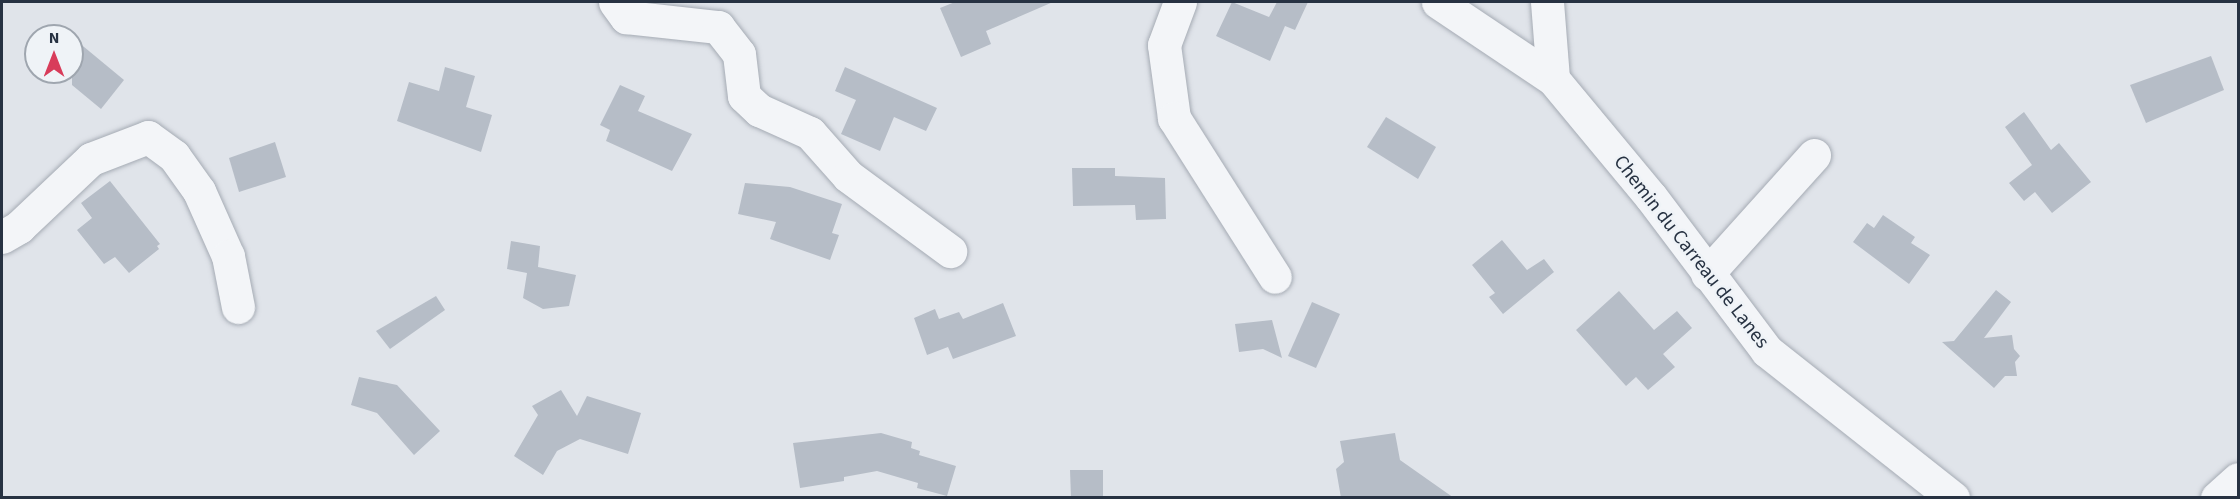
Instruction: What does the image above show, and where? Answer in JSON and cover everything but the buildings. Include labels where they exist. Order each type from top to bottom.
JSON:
[{"type":"street","points":[[615,2],[626,17],[718,27],[739,54],[744,96],[759,110],[810,133],[848,176],[950,251]]},
{"type":"street","points":[[1180,2],[1164,45],[1174,118],[1275,277]]},
{"type":"street","name":"Chemin du Carreau de Lanes","points":[[1438,2],[1553,79],[1651,197],[1767,351],[1953,498]]},
{"type":"street","points":[[1547,2],[1553,79]]},
{"type":"street","points":[[2,237],[19,227],[91,159],[148,137],[174,156],[199,191],[228,256],[238,307]]},
{"type":"street","points":[[1707,274],[1814,155]]},
{"type":"street","points":[[2217,498],[2238,479]]}]
